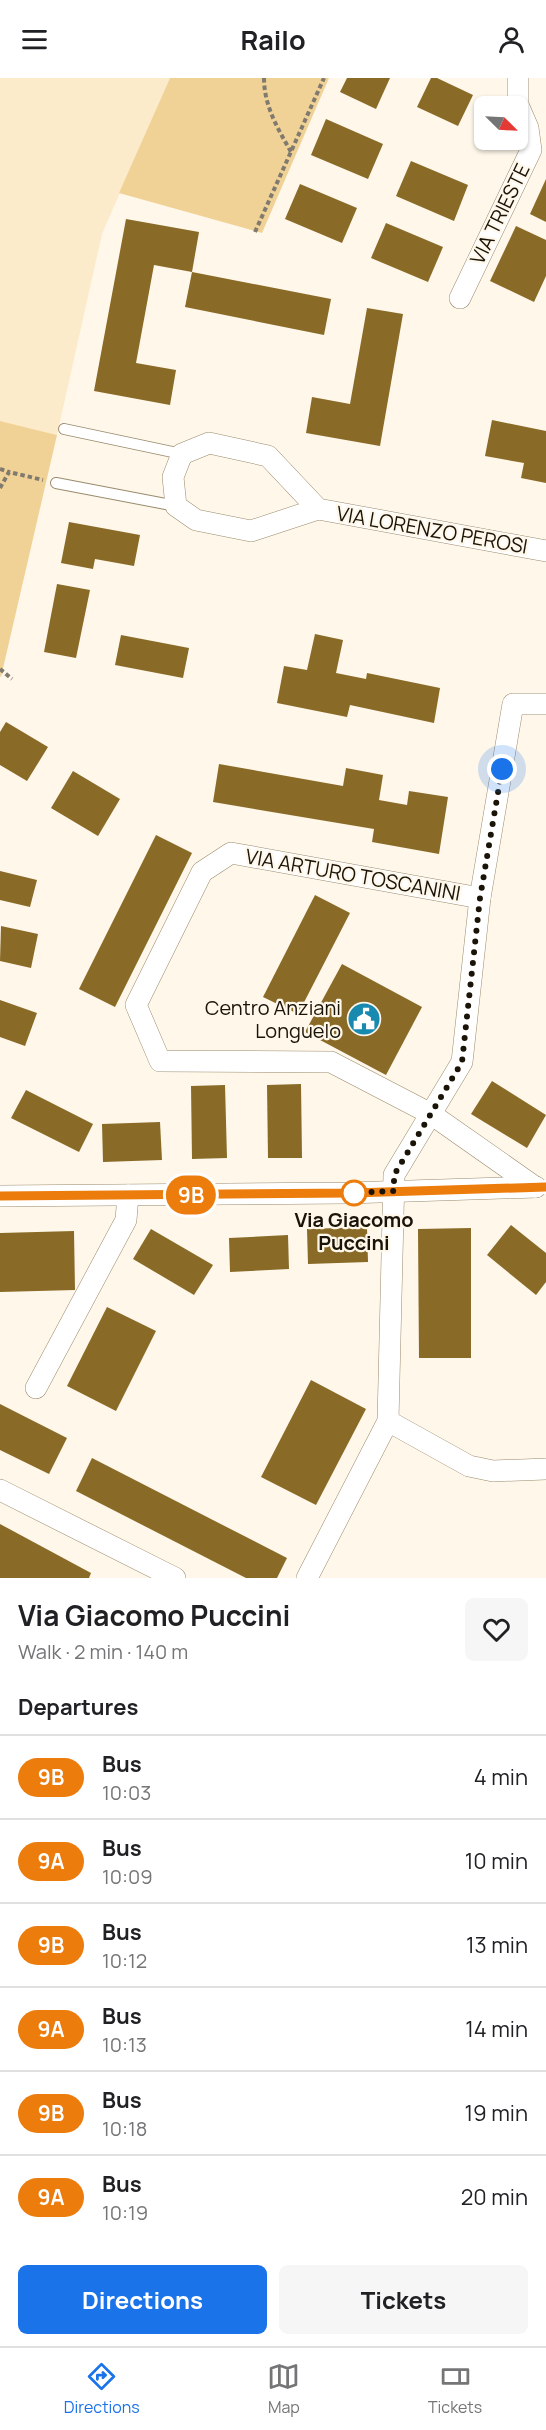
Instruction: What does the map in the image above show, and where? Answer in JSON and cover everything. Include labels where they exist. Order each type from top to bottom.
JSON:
[{"type":"street","name":"VIA TRIESTE","points":[[460,298],[531,150],[537,123],[518,105],[518,78]]},
{"type":"street","name":"VIA LORENZO PEROSI","points":[[182,454],[209,443],[268,456],[318,509]]},
{"type":"street","points":[[176,506],[173,477],[182,454]]},
{"type":"street","name":"VIA LORENZO PEROSI","points":[[176,506],[196,520],[251,531],[318,509],[546,551]]},
{"type":"street","points":[[307,1578],[388,1421],[394,1175],[462,1062],[480,898],[513,704],[546,704]]},
{"type":"street","name":"VIA ARTURO TOSCANINI","points":[[480,898],[231,853],[202,872],[136,1005],[160,1061],[331,1062],[431,1114],[540,1187]]},
{"type":"street","points":[[0,1196],[540,1187]]},
{"type":"street","points":[[36,1388],[126,1220],[128,1195]]},
{"type":"street","points":[[388,1421],[469,1466],[493,1471],[546,1469]]},
{"type":"street","points":[[0,1490],[175,1578]]},
{"type":"lane","points":[[64,429],[182,454]]},
{"type":"lane","points":[[56,483],[176,506]]},
{"type":"path","points":[[264,78],[264,88],[271,114],[291,152]]},
{"type":"path","points":[[255,232],[324,78]]},
{"type":"path","points":[[0,469],[56,483]]},
{"type":"path","points":[[0,488],[9,472]]},
{"type":"path","points":[[0,669],[12,679]]},
{"type":"shaded area","points":[[0,78],[170,78],[102,234],[57,435],[0,421]]},
{"type":"shaded area","points":[[170,78],[329,78],[262,233],[119,193]]},
{"type":"shaded area","points":[[0,421],[57,435],[1,677],[0,676]]},
{"type":"building","points":[[347,78],[390,78],[376,109],[340,92]]},
{"type":"building","points":[[431,78],[437,78],[473,95],[458,126],[417,107]]},
{"type":"building","points":[[326,119],[383,144],[368,179],[311,155]]},
{"type":"building","points":[[411,161],[468,185],[454,221],[396,196]]},
{"type":"building","points":[[546,179],[546,222],[530,214]]},
{"type":"building","points":[[300,184],[357,208],[342,243],[285,219]]},
{"type":"building","points":[[126,219],[199,232],[192,272],[154,265],[136,363],[176,370],[170,405],[94,391]]},
{"type":"building","points":[[386,223],[443,247],[428,282],[371,258]]},
{"type":"building","points":[[516,226],[546,240],[546,276],[534,302],[490,281]]},
{"type":"building","points":[[192,272],[331,299],[324,335],[185,307]]},
{"type":"building","points":[[367,308],[403,314],[380,446],[306,433],[312,397],[350,404]]},
{"type":"building","points":[[492,420],[546,431],[546,483],[521,478],[524,463],[485,456]]},
{"type":"building","points":[[69,522],[140,535],[134,566],[95,559],[93,569],[61,563]]},
{"type":"building","points":[[57,584],[90,590],[76,658],[44,652]]},
{"type":"building","points":[[315,634],[343,640],[336,673],[366,679],[367,673],[440,688],[434,723],[350,705],[347,717],[277,703],[284,666],[307,670]]},
{"type":"building","points":[[121,635],[189,648],[183,678],[115,665]]},
{"type":"building","points":[[6,722],[48,747],[27,781],[0,765],[0,732]]},
{"type":"building","points":[[219,764],[343,786],[346,768],[383,775],[379,800],[407,805],[409,791],[448,797],[439,854],[372,842],[374,829],[213,802]]},
{"type":"building","points":[[73,771],[120,799],[98,836],[51,808]]},
{"type":"building","points":[[156,835],[192,853],[115,1007],[79,989]]},
{"type":"building","points":[[0,871],[37,880],[30,907],[0,900]]},
{"type":"building","points":[[315,895],[350,913],[298,1014],[263,997]]},
{"type":"building","points":[[1,926],[38,934],[31,968],[0,961]]},
{"type":"building","name":"Centro Anziani Longuelo","points":[[342,964],[422,1007],[386,1075],[305,1032]]},
{"type":"building","points":[[0,1000],[37,1013],[25,1046],[0,1037]]},
{"type":"building","points":[[492,1081],[546,1115],[527,1148],[471,1114]]},
{"type":"building","points":[[301,1084],[302,1158],[268,1158],[267,1085]]},
{"type":"building","points":[[225,1085],[227,1158],[192,1159],[191,1086]]},
{"type":"building","points":[[26,1090],[93,1124],[79,1152],[11,1118]]},
{"type":"building","points":[[160,1122],[162,1160],[103,1162],[102,1124]]},
{"type":"building","points":[[511,1225],[546,1253],[546,1282],[536,1295],[487,1255]]},
{"type":"building","points":[[367,1227],[368,1262],[308,1264],[307,1229]]},
{"type":"building","points":[[471,1228],[471,1358],[419,1358],[418,1229]]},
{"type":"building","points":[[151,1229],[213,1265],[194,1295],[133,1259]]},
{"type":"building","points":[[74,1231],[75,1290],[0,1292],[0,1233]]},
{"type":"building","points":[[288,1235],[289,1269],[230,1272],[229,1238]]},
{"type":"building","points":[[107,1307],[156,1331],[116,1411],[67,1386]]},
{"type":"building","points":[[311,1380],[366,1409],[316,1505],[261,1477]]},
{"type":"building","points":[[0,1404],[67,1438],[49,1474],[0,1450]]},
{"type":"building","points":[[92,1458],[287,1558],[277,1578],[246,1578],[76,1491]]},
{"type":"building","points":[[0,1524],[91,1573],[89,1578],[0,1578]]},
{"type":"bus line","name":"9B","points":[[0,1196],[352,1193],[546,1187]]},
{"type":"place","name":"Centro Anziani Longuelo","points":[[364,1019]]},
{"type":"place","name":"Via Giacomo Puccini","points":[[354,1193]]},
{"type":"route","points":[[354,1193],[352,1193],[394,1191],[394,1175],[462,1062],[480,898],[502,769]]}]
